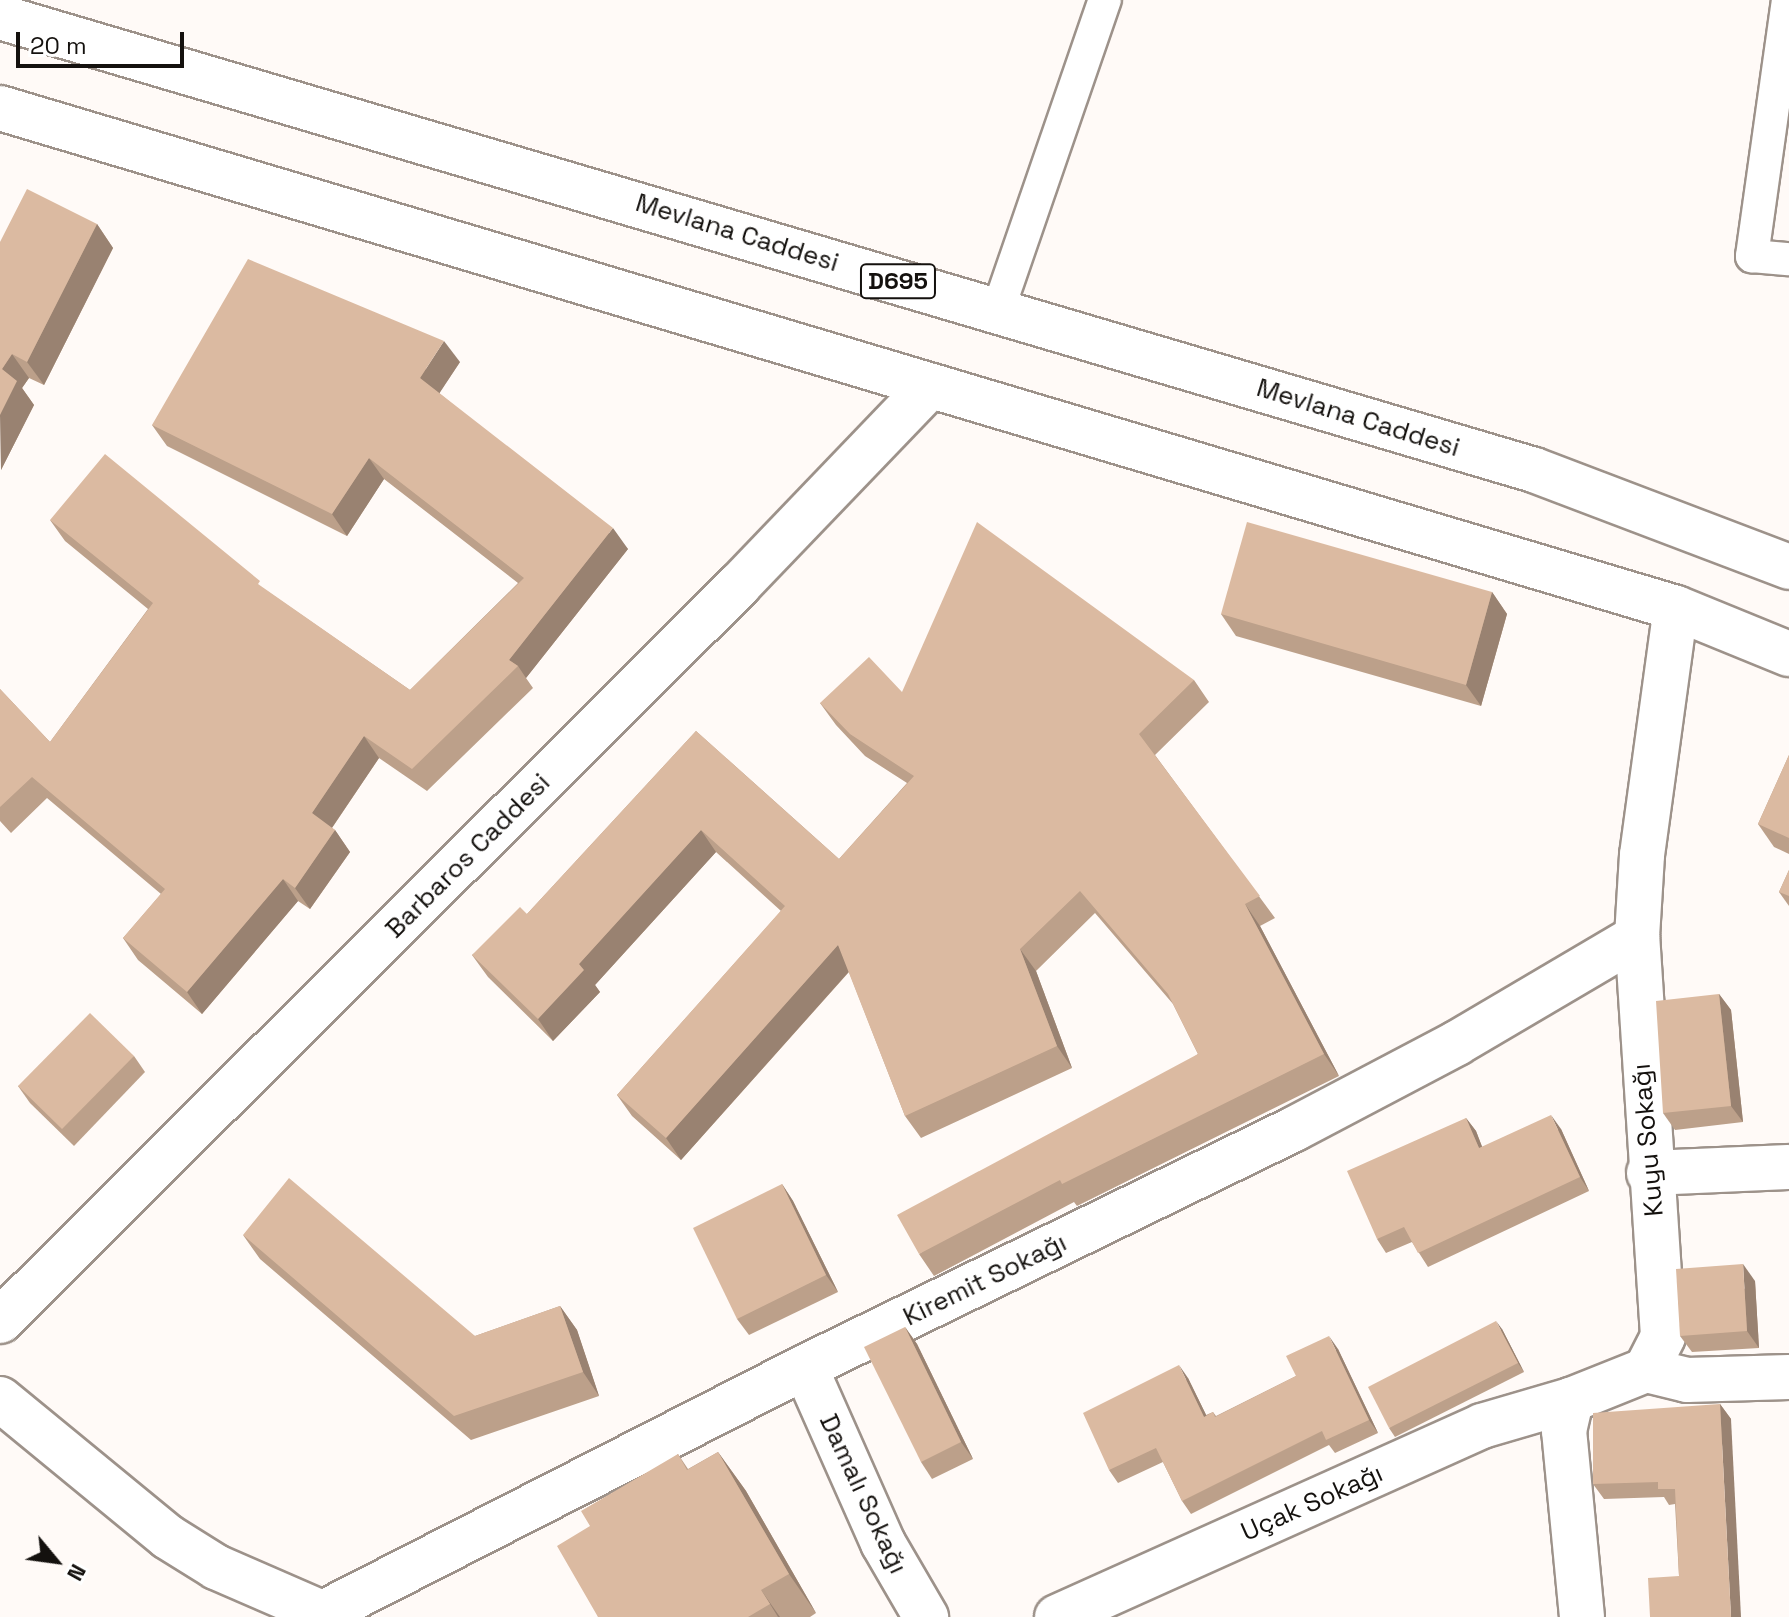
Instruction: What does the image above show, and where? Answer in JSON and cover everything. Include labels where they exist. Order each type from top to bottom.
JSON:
[{"type":"street","name":"Mevlana Caddesi","points":[[0,17],[1534,470],[1788,565]]},
{"type":"street","points":[[0,108],[1676,608],[1789,654]]},
{"type":"street","name":"Barbaros Caddesi","points":[[0,1321],[739,585],[930,386]]},
{"type":"street","name":"Kuyu Sokağı","points":[[1646,1370],[1663,1336],[1649,1173],[1637,937],[1642,855],[1676,608]]},
{"type":"street","name":"Kiremit Sokağı","points":[[329,1614],[805,1367],[1294,1129],[1469,1036],[1637,937]]},
{"type":"street","points":[[1649,1173],[1789,1167]]},
{"type":"street","name":"Damalı Sokağı","points":[[805,1367],[883,1543],[926,1617]]},
{"type":"street","points":[[1582,1617],[1564,1431],[1571,1400],[1646,1370],[1687,1380],[1789,1377]]},
{"type":"street","points":[[0,1399],[168,1537],[228,1573],[329,1614]]},
{"type":"street","name":"Uçak Sokağı","points":[[1057,1617],[1482,1426],[1571,1400]]},
{"type":"lane","points":[[998,310],[1105,0]]},
{"type":"lane","points":[[1788,0],[1752,256],[1789,259]]},
{"type":"building","points":[[27,189],[97,224],[27,362],[12,354],[2,369],[17,381],[0,415],[0,242]]},
{"type":"building","points":[[248,259],[444,341],[420,378],[613,528],[509,660],[518,666],[412,769],[364,736],[312,813],[335,830],[295,888],[283,879],[187,992],[123,938],[165,889],[32,777],[0,807],[0,689],[50,742],[153,603],[50,520],[105,454],[260,581],[258,584],[410,690],[524,578],[369,458],[332,514],[152,425]]},
{"type":"building","points":[[977,522],[1194,680],[1139,734],[1260,896],[1245,904],[1324,1054],[1062,1184],[1060,1180],[919,1254],[897,1215],[1198,1054],[1168,994],[1080,891],[1020,949],[1057,1046],[905,1116],[838,945],[666,1138],[617,1095],[785,906],[701,830],[579,964],[584,970],[538,1019],[472,955],[520,907],[527,914],[696,731],[839,859],[914,776],[850,734],[820,703],[869,657],[902,692]]},
{"type":"building","points":[[1247,522],[1492,592],[1466,685],[1221,614]]},
{"type":"building","points":[[1789,755],[1789,838],[1758,824]]},
{"type":"building","points":[[1789,870],[1789,896],[1779,892]]},
{"type":"building","points":[[1719,994],[1731,1106],[1663,1113],[1656,1001]]},
{"type":"building","points":[[90,1013],[134,1056],[62,1129],[18,1086]]},
{"type":"building","points":[[1551,1115],[1580,1177],[1418,1253],[1404,1227],[1377,1239],[1347,1171],[1466,1118],[1479,1148]]},
{"type":"building","points":[[289,1178],[475,1336],[560,1306],[583,1372],[454,1416],[243,1235]]},
{"type":"building","points":[[782,1184],[826,1275],[737,1319],[693,1228]]},
{"type":"building","points":[[1743,1264],[1747,1331],[1680,1336],[1676,1269]]},
{"type":"building","points":[[1496,1321],[1518,1363],[1389,1428],[1368,1387]]},
{"type":"building","points":[[905,1327],[961,1442],[921,1462],[864,1347]]},
{"type":"building","points":[[1329,1336],[1369,1420],[1326,1440],[1322,1431],[1182,1501],[1156,1448],[1109,1470],[1083,1413],[1179,1365],[1204,1417],[1213,1412],[1215,1417],[1296,1376],[1286,1356]]},
{"type":"building","points":[[1720,1404],[1731,1617],[1650,1617],[1648,1578],[1679,1576],[1675,1489],[1658,1489],[1658,1482],[1593,1484],[1593,1413]]},
{"type":"building","points":[[718,1452],[789,1574],[761,1590],[770,1604],[748,1617],[598,1617],[557,1546],[590,1526],[581,1511],[678,1454],[687,1470]]}]
